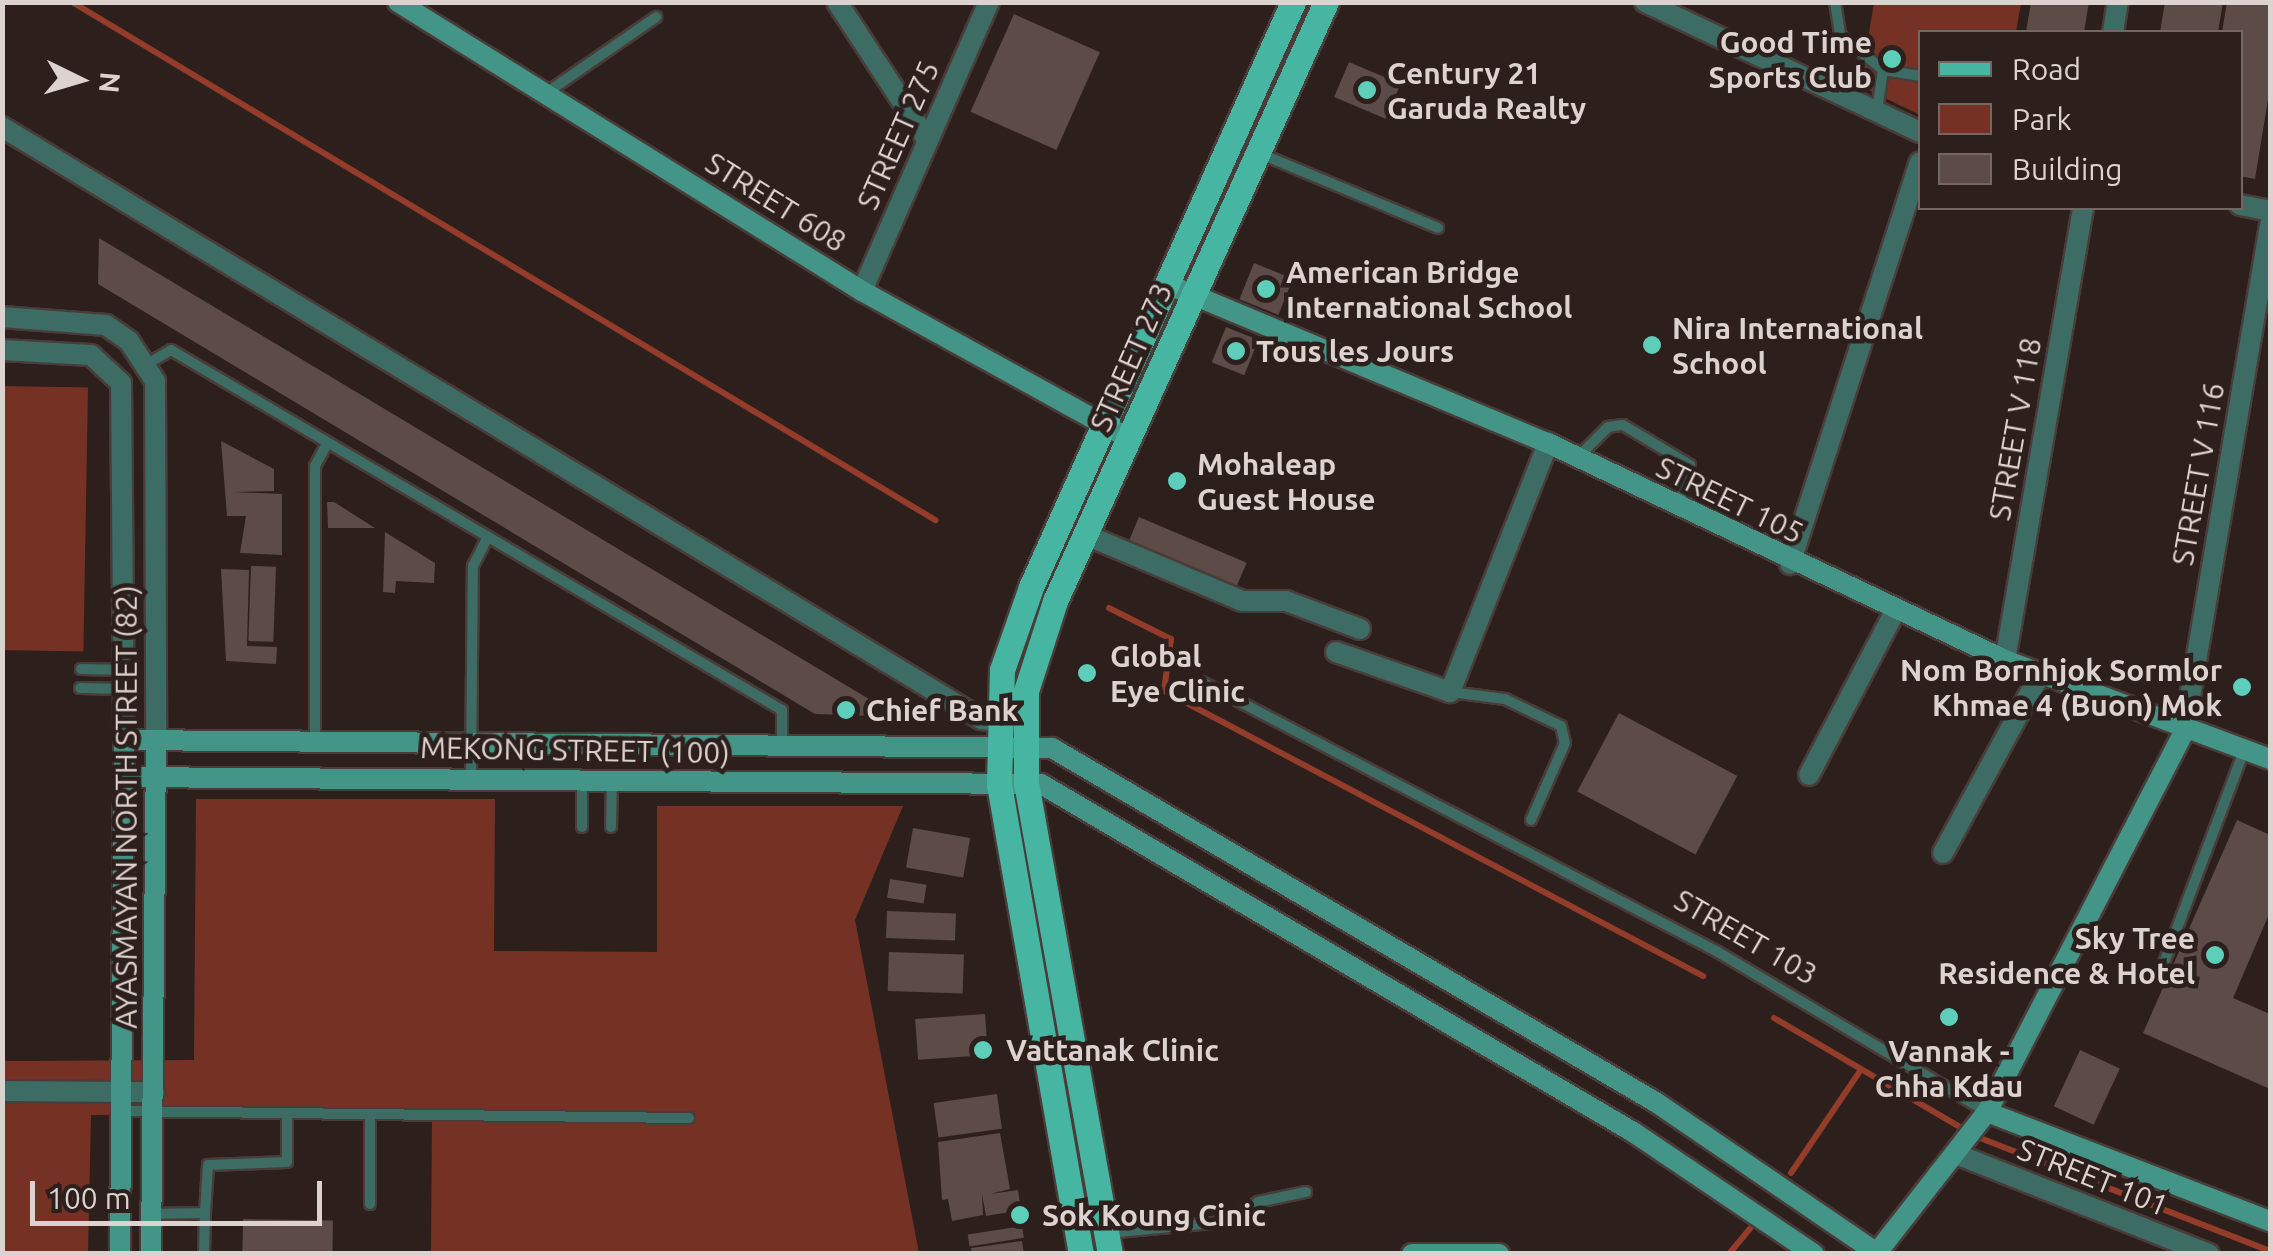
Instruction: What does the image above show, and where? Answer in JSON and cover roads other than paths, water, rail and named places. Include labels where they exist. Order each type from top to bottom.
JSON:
[{"type":"main road","name":"STREET 273","points":[[1081,1254],[999,784],[996,734],[1014,631],[1294,2]]},
{"type":"main road","name":"STREET 273","points":[[1108,1244],[1026,784],[1022,735],[1039,641],[1326,2]]},
{"type":"main road","points":[[1266,64],[1292,77]]},
{"type":"main road","points":[[996,734],[1022,735]]},
{"type":"street","name":"STREET 608","points":[[398,2],[862,291],[1130,439]]},
{"type":"street","points":[[837,2],[928,141]]},
{"type":"street","name":"STREET 275","points":[[862,291],[989,2]]},
{"type":"street","points":[[1645,2],[1684,11],[1918,131]]},
{"type":"street","points":[[2113,30],[2118,2]]},
{"type":"street","points":[[2,127],[981,719],[996,734]]},
{"type":"street","points":[[1790,564],[1918,168]]},
{"type":"street","points":[[2243,206],[2270,210]]},
{"type":"street","name":"STREET V 118","points":[[2006,660],[2083,210]]},
{"type":"street","name":"STREET V 116","points":[[2184,732],[2270,225]]},
{"type":"street","name":"STREET 105","points":[[1167,284],[1548,443],[1790,564],[2006,660],[2184,732],[2270,759]]},
{"type":"street","points":[[2,317],[106,325],[147,364]]},
{"type":"street","name":"AYASMAYAN NORTH STREET (82)","points":[[2,350],[91,355],[121,383],[126,680],[120,1254]]},
{"type":"street","name":"AYASMAYAN NORTH STREET (82)","points":[[147,364],[159,404],[152,1254]]},
{"type":"street","points":[[1336,652],[1450,692],[1548,443]]},
{"type":"street","points":[[1086,535],[1242,600],[1286,600],[1360,629]]},
{"type":"street","points":[[1809,775],[1896,611]]},
{"type":"street","points":[[1943,854],[2040,674]]},
{"type":"street","points":[[1022,735],[1052,748],[1640,1094],[1877,1253],[1972,1133],[2184,732]]},
{"type":"street","name":"MEKONG STREET (100)","points":[[124,740],[782,744],[996,734]]},
{"type":"street","name":"MEKONG STREET (100)","points":[[124,777],[1026,784]]},
{"type":"street","points":[[1026,784],[1041,784],[1634,1132],[1814,1254]]},
{"type":"street","points":[[2,1092],[153,1102]]},
{"type":"street","name":"STREET 103","points":[[1972,1133],[2270,1221]]},
{"type":"street","name":"STREET 101","points":[[1972,1133],[2209,1254]]},
{"type":"street","points":[[1412,1254],[1499,1254]]},
{"type":"lane","points":[[1835,2],[1840,35],[1883,70],[1918,76]]},
{"type":"lane","points":[[546,94],[656,17]]},
{"type":"lane","points":[[1877,111],[1883,70]]},
{"type":"lane","points":[[1258,152],[1438,228]]},
{"type":"lane","points":[[147,364],[170,350],[782,710],[782,744]]},
{"type":"lane","points":[[1576,458],[1608,426],[1623,424],[1690,465],[1678,508]]},
{"type":"lane","points":[[315,741],[315,466],[328,442]]},
{"type":"lane","points":[[470,780],[473,566],[488,537]]},
{"type":"lane","points":[[80,669],[126,680]]},
{"type":"lane","points":[[80,688],[126,680]]},
{"type":"lane","name":"STREET 103","points":[[1202,682],[1718,952],[1972,1133]]},
{"type":"lane","points":[[1450,692],[1505,698],[1561,726],[1566,743],[1532,820]]},
{"type":"lane","points":[[2162,968],[2244,751]]},
{"type":"lane","points":[[582,781],[582,827]]},
{"type":"lane","points":[[611,827],[612,781]]},
{"type":"lane","points":[[153,1102],[286,1113],[689,1118]]},
{"type":"lane","points":[[204,1254],[208,1165],[287,1162],[286,1113]]},
{"type":"lane","points":[[370,1114],[370,1204]]},
{"type":"lane","points":[[1108,1244],[1233,1221],[1258,1202],[1306,1192]]},
{"type":"lane","points":[[152,1214],[205,1213]]},
{"type":"waterway","points":[[72,2],[935,520]]},
{"type":"waterway","points":[[1109,608],[1171,639],[1164,691],[1703,976]]},
{"type":"waterway","points":[[1774,1018],[1975,1136],[2270,1251]]},
{"type":"waterway","points":[[1791,1173],[1860,1071]]},
{"type":"waterway","points":[[1729,1254],[1757,1220]]},
{"type":"place","name":"Good Time Sports Club","points":[[1892,59]]},
{"type":"place","name":"Century 21 Garuda Realty","points":[[1367,90]]},
{"type":"place","name":"American Bridge International School","points":[[1266,289]]},
{"type":"place","name":"Nira International School","points":[[1652,345]]},
{"type":"place","name":"Tous les Jours","points":[[1236,351]]},
{"type":"place","name":"Mohaleap Guest House","points":[[1177,481]]},
{"type":"place","name":"Global Eye Clinic","points":[[1087,673]]},
{"type":"place","name":"Nom Bornhjok Sormlor Khmae 4 (Buon) Mok","points":[[2242,687]]},
{"type":"place","name":"Chief Bank","points":[[846,710]]},
{"type":"place","name":"Sky Tree Residence & Hotel","points":[[2215,955]]},
{"type":"place","name":"Vannak - Chha Kdau","points":[[1949,1017]]},
{"type":"place","name":"Vattanak Clinic","points":[[983,1050]]},
{"type":"place","name":"Sok Koung Cinic","points":[[1020,1215]]}]
